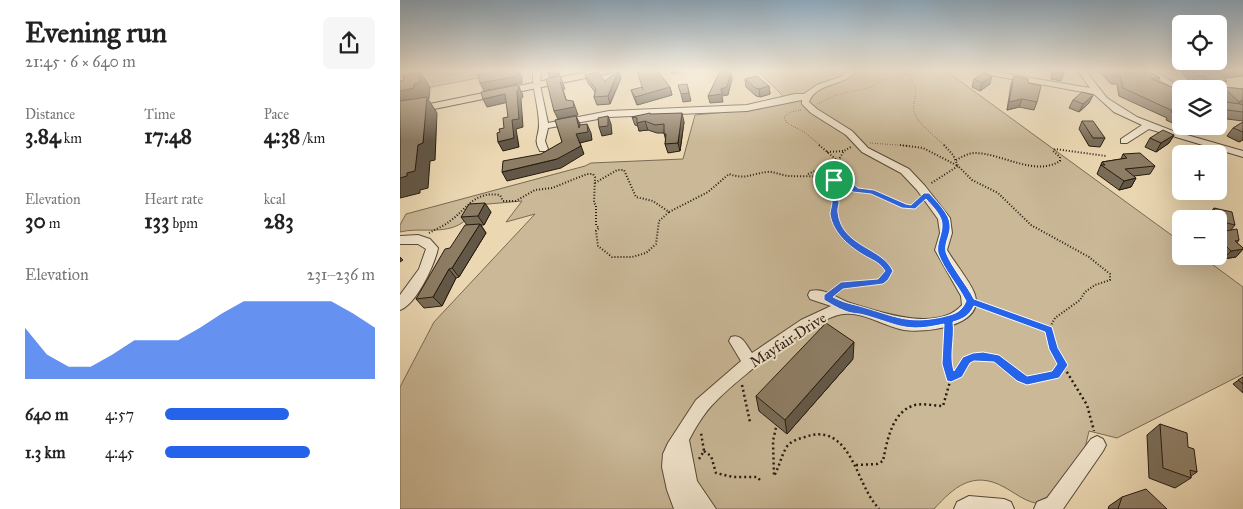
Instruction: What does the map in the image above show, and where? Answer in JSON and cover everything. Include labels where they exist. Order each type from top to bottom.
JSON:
[{"type":"main road","points":[[400,113],[493,94]]},
{"type":"street","points":[[538,94],[544,126],[540,141],[543,149]]},
{"type":"street","points":[[808,102],[810,94]]},
{"type":"street","points":[[1100,94],[1109,104],[1150,124],[1243,154]]},
{"type":"street","points":[[544,126],[609,114],[747,108],[795,97],[808,102],[849,133],[865,150],[905,171],[927,194],[944,218],[946,225],[941,250],[945,260],[963,285],[970,301],[967,311],[960,316],[924,325],[909,325],[848,308],[821,297]]},
{"type":"street","points":[[1124,141],[1150,124]]},
{"type":"street","points":[[400,240],[416,239],[430,244],[432,248],[432,253],[416,283],[400,304]]},
{"type":"street","name":"Mayfair Drive","points":[[684,509],[675,484],[672,455],[701,406],[715,391],[736,375],[823,315],[848,308]]},
{"type":"street","points":[[736,341],[752,364]]},
{"type":"street","points":[[680,440],[685,477],[692,492],[706,509]]},
{"type":"street","points":[[1044,509],[1054,505],[1097,445]]},
{"type":"street","points":[[964,509],[969,505],[1004,509]]},
{"type":"path","points":[[821,297],[841,286],[880,282],[889,271],[886,264],[860,249],[848,239],[835,220],[836,201],[831,190],[838,169],[838,161],[804,132],[790,126],[784,117],[808,102],[846,94]]},
{"type":"path","points":[[917,94],[914,113],[916,117],[948,149],[958,166],[972,180],[1004,198],[1030,224],[1089,257],[1104,267],[1110,274],[1110,280],[1095,285],[1085,292],[1080,300],[1055,318],[1049,330],[1053,349],[1088,405],[1097,445]]},
{"type":"path","points":[[956,160],[975,153],[1034,165],[1053,166],[1060,161],[1060,157],[1053,151],[1056,149],[1106,156]]},
{"type":"path","points":[[827,152],[844,151]]},
{"type":"path","points":[[595,183],[617,170],[624,170],[636,197],[653,201],[669,212]]},
{"type":"path","points":[[416,239],[450,221],[475,198],[494,194],[500,195],[503,201],[516,201],[535,190],[552,188],[587,174],[594,175],[596,225],[599,228],[596,231],[598,246],[612,257],[642,255],[651,249],[658,238],[657,224],[661,217],[708,192],[729,174],[738,178],[745,178],[769,171],[788,176],[810,175],[850,184],[856,190],[872,192],[905,207],[912,208],[927,194]]},
{"type":"path","points":[[970,301],[1049,330]]},
{"type":"path","points":[[948,320],[950,334],[947,364],[951,378]]},
{"type":"path","points":[[856,465],[877,464],[883,461],[889,434],[905,410],[916,405],[944,406],[948,383],[951,378],[958,374],[967,360],[973,357],[996,358],[1021,378],[1027,380],[1055,375],[1063,365]]},
{"type":"path","points":[[736,375],[741,380],[750,422]]},
{"type":"path","points":[[781,418],[775,425],[773,441],[774,476],[786,447],[797,439],[813,434],[830,435],[842,446],[856,465],[868,493],[879,509]]},
{"type":"path","points":[[699,458],[704,451],[701,433]]},
{"type":"path","points":[[704,451],[711,456],[716,473],[733,477],[757,476],[760,480]]},
{"type":"shaded area","points":[[781,94],[978,94],[1172,235],[1172,265],[1213,265],[1243,287],[1243,374],[1117,438],[1089,431],[1085,448],[1047,497],[1035,503],[993,482],[983,480],[965,483],[949,494],[934,509],[400,509],[400,387],[434,322],[535,214],[506,222],[522,201],[477,205],[462,223],[455,227],[440,230],[400,232],[400,225],[406,214],[591,163],[683,159],[695,115],[759,109],[785,102]]},
{"type":"building","points":[[482,94],[517,94],[519,119],[512,120],[514,138],[498,142],[497,133],[500,132],[499,129],[504,128],[503,118],[508,117],[505,94],[483,99]]},
{"type":"building","points":[[550,94],[564,94],[566,100],[573,101],[574,107],[554,111]]},
{"type":"building","points":[[595,94],[609,94],[608,96],[594,97]]},
{"type":"building","points":[[633,94],[646,94],[635,97]]},
{"type":"building","points":[[709,94],[722,94],[708,96]]},
{"type":"building","points":[[1011,94],[1039,94],[1037,102],[1022,99],[1009,102]]},
{"type":"building","points":[[1080,94],[1093,95],[1083,104],[1073,100]]},
{"type":"building","points":[[1136,94],[1172,94],[1172,111]]},
{"type":"building","points":[[1230,94],[1243,94],[1243,100],[1239,102]]},
{"type":"building","points":[[427,97],[423,143],[418,145],[415,171],[407,173],[407,176],[400,178],[400,101]]},
{"type":"building","points":[[1227,102],[1243,105],[1243,112],[1227,110]]},
{"type":"building","points":[[650,113],[682,113],[678,143],[665,144],[664,124],[655,125],[645,121],[637,123],[637,118],[632,117]]},
{"type":"building","points":[[576,116],[579,128],[580,125],[587,124],[588,132],[576,134],[581,146],[557,159],[502,172],[503,161],[541,154],[562,142],[555,120]]},
{"type":"building","points":[[608,116],[608,126],[599,127],[598,118]]},
{"type":"building","points":[[1082,121],[1093,121],[1105,138],[1093,138]]},
{"type":"building","points":[[1243,122],[1243,132],[1233,128]]},
{"type":"building","points":[[1163,130],[1174,135],[1161,143],[1150,138]]},
{"type":"building","points":[[1140,153],[1155,166],[1125,169],[1136,178],[1124,181],[1101,165],[1105,165],[1102,162],[1127,158],[1123,154]]},
{"type":"building","points":[[485,203],[478,216],[461,217],[469,204]]},
{"type":"building","points":[[1227,211],[1232,212],[1235,225],[1227,223]]},
{"type":"building","points":[[480,224],[452,268],[449,269],[433,297],[416,299],[445,249],[450,248],[465,225]]},
{"type":"building","points":[[1237,229],[1239,240],[1235,241],[1243,249],[1231,251],[1227,247],[1227,231]]},
{"type":"building","points":[[826,323],[854,342],[785,420],[756,396]]},
{"type":"building","points":[[1243,377],[1243,384],[1238,380]]},
{"type":"building","points":[[1160,424],[1187,433],[1188,447],[1194,449],[1197,472],[1190,470],[1191,478],[1163,468]]},
{"type":"building","points":[[1146,489],[1167,509],[1118,509],[1122,497]]},
{"type":"route","points":[[834,180],[831,190],[836,201],[835,220],[840,229],[860,249],[886,264],[889,271],[880,282],[847,284],[841,286],[827,298],[848,308],[854,308],[909,325],[924,325],[960,316],[967,311],[970,301],[1003,312],[1049,330],[1053,349],[1063,365],[1055,375],[1027,380],[1021,378],[1014,370],[996,358],[973,357],[967,360],[958,374],[951,378],[947,364],[950,334],[948,320],[960,316],[967,311],[970,306],[970,301],[963,285],[945,260],[941,250],[946,232],[944,218],[927,194],[912,208],[905,207],[872,192],[856,190],[850,184],[834,180]]}]
